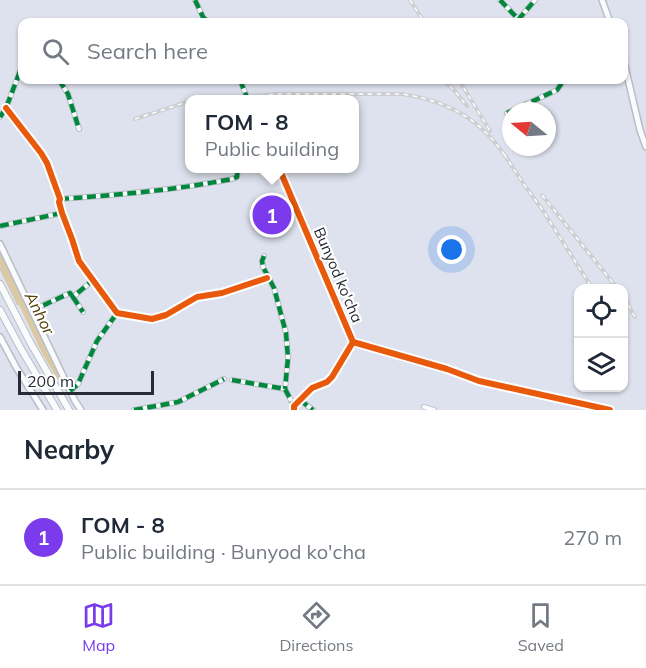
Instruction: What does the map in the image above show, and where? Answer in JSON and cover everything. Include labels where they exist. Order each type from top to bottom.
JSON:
[{"type":"main road","points":[[0,284],[69,410]]},
{"type":"main road","points":[[0,310],[57,410]]},
{"type":"street","points":[[195,0],[204,18]]},
{"type":"street","points":[[500,0],[517,18]]},
{"type":"street","points":[[522,18],[535,0]]},
{"type":"street","points":[[602,0],[609,18]]},
{"type":"street","points":[[0,117],[6,108],[18,74]]},
{"type":"street","points":[[628,79],[646,147]]},
{"type":"street","points":[[62,84],[69,94],[79,129]]},
{"type":"street","points":[[530,102],[557,90],[561,84]]},
{"type":"street","points":[[6,108],[47,163],[79,261],[117,313],[152,319],[166,315],[197,297],[222,293],[267,278]]},
{"type":"street","points":[[60,199],[189,187],[232,179],[237,177],[237,173]]},
{"type":"street","name":"Bunyod ko'cha","points":[[281,173],[353,342],[332,377],[327,382],[312,388],[294,408]]},
{"type":"street","points":[[0,226],[62,213]]},
{"type":"street","points":[[0,243],[81,410]]},
{"type":"street","points":[[264,256],[263,267],[274,288],[286,333],[288,358],[285,389],[294,408]]},
{"type":"street","points":[[73,297],[93,280]]},
{"type":"street","points":[[31,311],[70,293],[82,312]]},
{"type":"street","points":[[70,391],[78,384],[97,341],[117,313]]},
{"type":"street","points":[[0,337],[43,410]]},
{"type":"street","points":[[353,342],[447,369],[479,381],[610,410]]},
{"type":"street","points":[[134,410],[178,402],[224,379]]},
{"type":"street","points":[[232,380],[285,389]]},
{"type":"street","points":[[300,400],[312,410]]},
{"type":"street","points":[[424,407],[434,410]]},
{"type":"shaded area","points":[[0,251],[56,371],[21,305],[17,305],[0,270]]},
{"type":"waterway","name":"Anhor","points":[[0,260],[44,352],[59,377]]},
{"type":"railway","points":[[410,0],[421,18]]},
{"type":"railway","points":[[447,84],[467,106]]},
{"type":"railway","points":[[461,84],[490,131]]},
{"type":"railway","points":[[267,95],[402,94],[414,96],[461,113],[481,128],[508,159]]},
{"type":"railway","points":[[135,119],[185,103]]},
{"type":"railway","points":[[505,156],[589,284]]},
{"type":"railway","points":[[542,195],[614,284]]},
{"type":"railway","points":[[628,304],[635,317]]},
{"type":"marked path","points":[[195,0],[204,18]]},
{"type":"marked path","points":[[500,0],[517,18]]},
{"type":"marked path","points":[[520,18],[535,0]]},
{"type":"marked path","points":[[0,117],[6,108],[18,76]]},
{"type":"marked path","points":[[62,84],[68,94],[79,129]]},
{"type":"marked path","points":[[242,84],[246,95]]},
{"type":"marked path","points":[[531,102],[557,90],[561,84]]},
{"type":"marked path","points":[[60,199],[146,192],[211,183],[232,179],[237,177],[237,173]]},
{"type":"marked path","points":[[0,226],[62,213]]},
{"type":"marked path","points":[[264,256],[263,267],[274,288],[286,333],[288,358],[285,389]]},
{"type":"marked path","points":[[31,311],[70,293],[73,297],[93,280]]},
{"type":"marked path","points":[[73,297],[83,312]]},
{"type":"marked path","points":[[70,391],[78,384],[97,341],[117,313]]},
{"type":"marked path","points":[[134,410],[178,402],[224,379]]},
{"type":"marked path","points":[[232,380],[285,389],[294,410]]},
{"type":"marked path","points":[[300,400],[313,410]]},
{"type":"cycle path","points":[[6,108],[47,163],[79,261],[117,313],[152,319],[166,315],[197,297],[222,293],[267,278]]},
{"type":"cycle path","points":[[281,173],[353,342],[332,377],[327,382],[312,388],[294,406],[294,410]]},
{"type":"cycle path","points":[[353,342],[447,369],[479,381],[610,410]]},
{"type":"place","name":"ГОМ - 8","points":[[272,215]]}]
